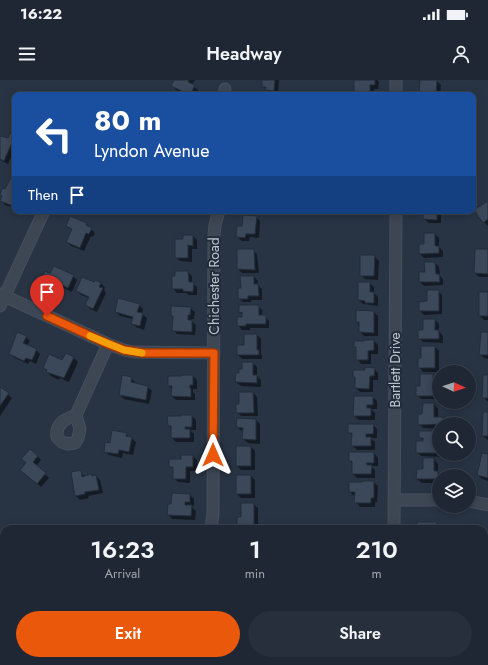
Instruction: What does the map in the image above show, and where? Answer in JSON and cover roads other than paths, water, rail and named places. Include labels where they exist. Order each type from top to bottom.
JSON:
[{"type":"street","points":[[396,80],[396,92]]},
{"type":"street","points":[[43,214],[2,299],[124,350],[134,352],[214,353]]},
{"type":"street","name":"Chichester Road","points":[[212,525],[213,514],[214,235],[217,214]]},
{"type":"street","name":"Bartlett Drive","points":[[394,525],[396,214]]},
{"type":"street","points":[[76,415],[108,344]]},
{"type":"street","points":[[394,500],[432,500]]},
{"type":"street","points":[[476,502],[488,504]]}]
